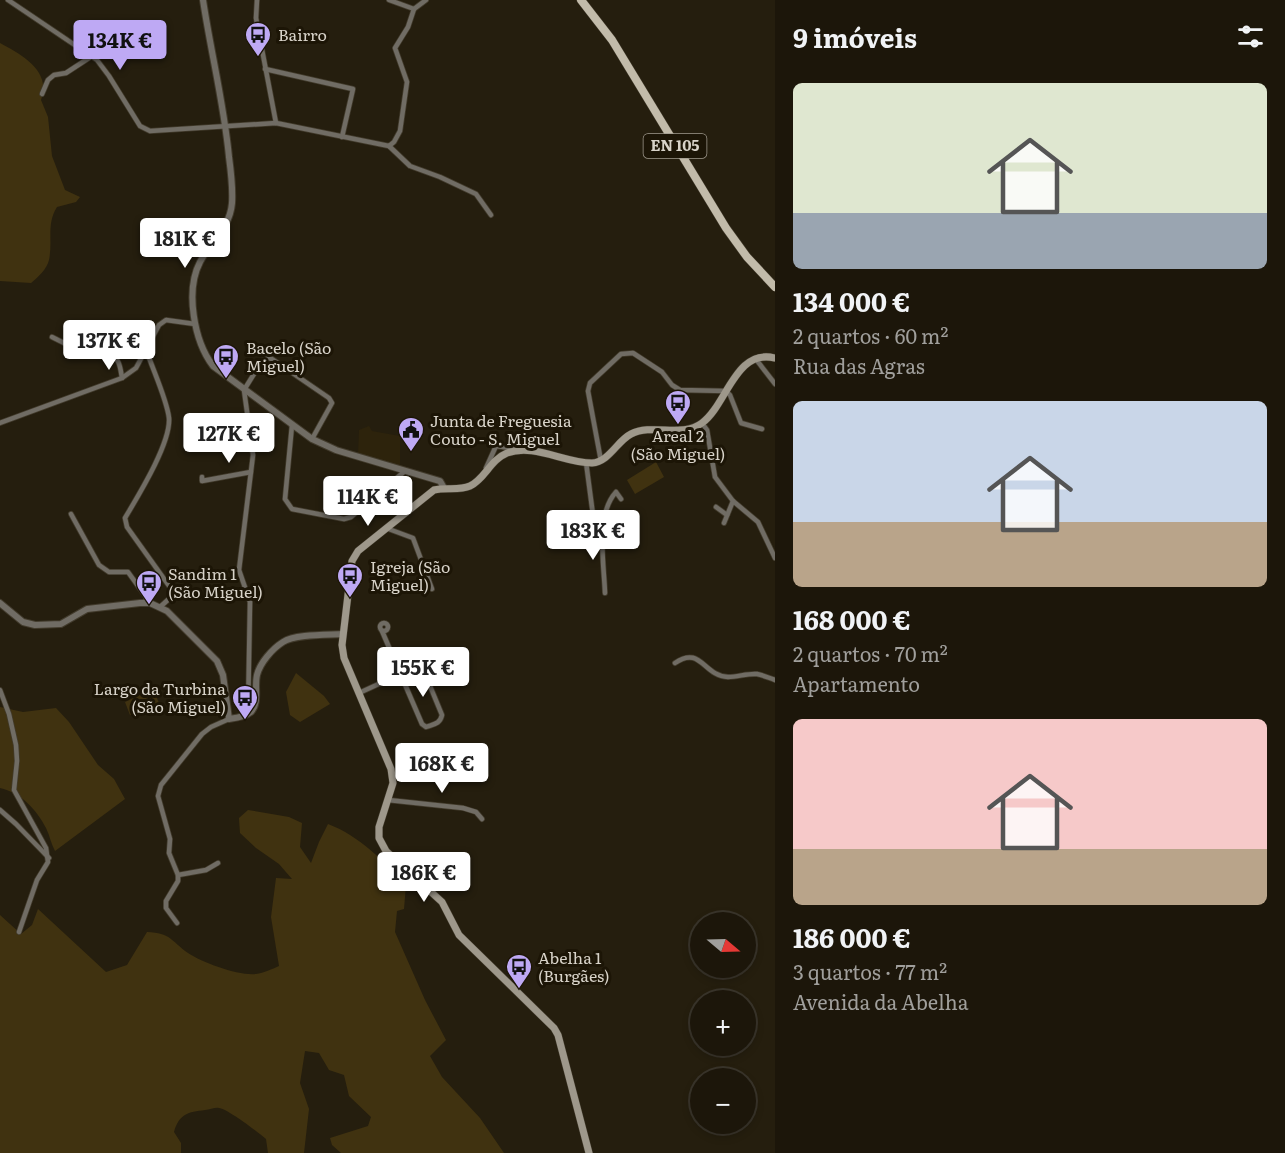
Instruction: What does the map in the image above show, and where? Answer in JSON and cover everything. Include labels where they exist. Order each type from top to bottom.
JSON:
[{"type":"main road","name":"EN 105","points":[[581,0],[612,40],[726,228],[747,257],[775,287]]},
{"type":"main road","points":[[589,1153],[558,1035],[459,935],[442,902],[386,851],[379,838],[379,827],[393,783],[391,769],[344,658],[342,645],[352,561],[358,550],[434,490],[468,487],[478,481],[492,462],[507,453],[525,450],[586,462],[601,461],[629,435],[639,431],[688,429],[702,423],[744,366],[755,358],[767,356],[775,358]]},
{"type":"street","points":[[9,0],[92,56],[109,76],[140,126],[150,131],[276,123],[388,146],[410,166],[476,194],[491,215]]},
{"type":"street","points":[[203,0],[226,127],[232,193],[231,212],[221,233],[197,270],[193,301],[195,324],[208,359],[213,366],[244,390],[312,439],[336,450],[440,481],[444,488]]},
{"type":"street","points":[[257,0],[256,18],[276,123]]},
{"type":"street","points":[[389,0],[417,4],[426,0]]},
{"type":"street","points":[[388,146],[394,142],[400,131],[407,82],[395,48],[408,27],[417,4]]},
{"type":"street","points":[[87,53],[102,39]]},
{"type":"street","points":[[42,94],[48,80],[54,75],[66,73],[92,56]]},
{"type":"street","points":[[265,69],[352,89],[342,137]]},
{"type":"street","points":[[0,423],[122,378],[136,369],[147,352],[159,325],[166,320],[195,324]]},
{"type":"street","points":[[52,337],[64,343],[108,352],[115,356],[119,360],[122,378]]},
{"type":"street","points":[[147,352],[169,416],[169,428],[151,474],[125,518],[127,527],[172,590],[170,598],[160,607]]},
{"type":"street","points":[[601,461],[588,391],[590,383],[621,354],[633,353],[662,372],[672,385],[680,390],[726,391],[730,395],[741,423],[762,429]]},
{"type":"street","points":[[248,714],[250,602],[239,570],[253,455],[244,390],[262,361],[267,358],[272,359],[332,402],[312,439]]},
{"type":"street","points":[[755,358],[775,384]]},
{"type":"street","points":[[702,423],[707,430],[715,477],[734,501],[758,522],[775,558]]},
{"type":"street","points":[[292,425],[285,499],[287,505],[292,509],[344,519],[351,517],[405,471]]},
{"type":"street","points":[[486,471],[496,446],[525,450]]},
{"type":"street","points":[[586,462],[593,515],[603,529]]},
{"type":"street","points":[[202,477],[202,481],[251,472]]},
{"type":"street","points":[[427,477],[434,490]]},
{"type":"street","points":[[605,592],[603,529],[605,508],[616,492],[621,499]]},
{"type":"street","points":[[724,523],[734,501]]},
{"type":"street","points":[[716,507],[727,515]]},
{"type":"street","points":[[71,514],[99,564],[109,572],[128,572],[146,597],[146,603]]},
{"type":"street","points":[[386,528],[413,538],[432,589]]},
{"type":"street","points":[[0,603],[23,622],[35,625],[61,624],[87,609],[146,603],[160,607],[167,611],[217,661],[224,675],[229,719]]},
{"type":"street","points":[[359,693],[400,674],[418,666],[423,669],[442,715],[439,722],[426,727],[423,725],[400,674],[382,631]]},
{"type":"street","points":[[177,923],[166,908],[166,901],[178,881],[178,875],[169,853],[170,839],[158,796],[161,785],[202,734],[229,719],[248,714],[256,704],[257,676],[262,663],[282,643],[291,639],[343,634]]},
{"type":"street","points":[[675,663],[684,656],[695,657],[719,675],[728,677],[757,674],[775,680]]},
{"type":"street","points":[[0,690],[9,714],[16,745],[14,790],[46,848],[49,858],[37,880],[19,932]]},
{"type":"street","points":[[388,800],[463,808],[476,812],[482,819]]},
{"type":"street","points":[[0,810],[49,858]]},
{"type":"street","points":[[178,875],[206,870],[218,864]]},
{"type":"shaded area","points":[[0,43],[26,59],[39,72],[43,90],[41,100],[48,117],[52,156],[65,190],[80,197],[76,202],[57,207],[51,226],[48,263],[42,273],[31,283],[0,281]]},
{"type":"shaded area","points":[[369,426],[372,431],[400,436],[400,465],[358,454],[359,430]]},
{"type":"shaded area","points":[[656,462],[664,477],[635,494],[627,480]]},
{"type":"shaded area","points":[[296,673],[324,696],[330,704],[300,722],[290,715],[286,692]]},
{"type":"shaded area","points":[[153,689],[159,703],[130,715],[125,702]]},
{"type":"shaded area","points":[[0,707],[23,712],[56,708],[69,722],[98,765],[114,779],[125,799],[55,851],[46,828],[33,808],[14,793],[0,788]]},
{"type":"shaded area","points":[[248,810],[289,817],[302,823],[300,847],[311,863],[328,824],[340,829],[370,850],[406,885],[404,909],[397,911],[395,932],[425,1000],[446,1040],[430,1056],[442,1077],[480,1118],[504,1153],[341,1153],[332,1145],[330,1138],[368,1126],[371,1117],[349,1096],[344,1075],[329,1070],[319,1053],[305,1051],[300,1083],[309,1109],[304,1153],[268,1153],[266,1139],[236,1117],[217,1108],[189,1113],[179,1121],[174,1132],[181,1143],[181,1153],[0,1153],[0,915],[21,934],[32,925],[38,909],[106,972],[127,965],[147,932],[166,936],[188,953],[221,968],[249,974],[271,970],[279,966],[271,917],[276,878],[292,879],[279,864],[240,833],[239,818]]},
{"type":"place","name":"Bairro","points":[[258,58]]},
{"type":"place","name":"Bacelo (São Miguel)","points":[[226,380]]},
{"type":"place","name":"Areal 2 (São Miguel)","points":[[678,426]]},
{"type":"place","name":"Junta de Freguesia Couto - S. Miguel","points":[[411,453]]},
{"type":"place","name":"Igreja (São Miguel)","points":[[350,599]]},
{"type":"place","name":"Sandim 1 (São Miguel)","points":[[149,606]]},
{"type":"place","name":"Largo da Turbina (São Miguel)","points":[[245,721]]},
{"type":"place","name":"Abelha 1 (Burgães)","points":[[519,990]]}]
